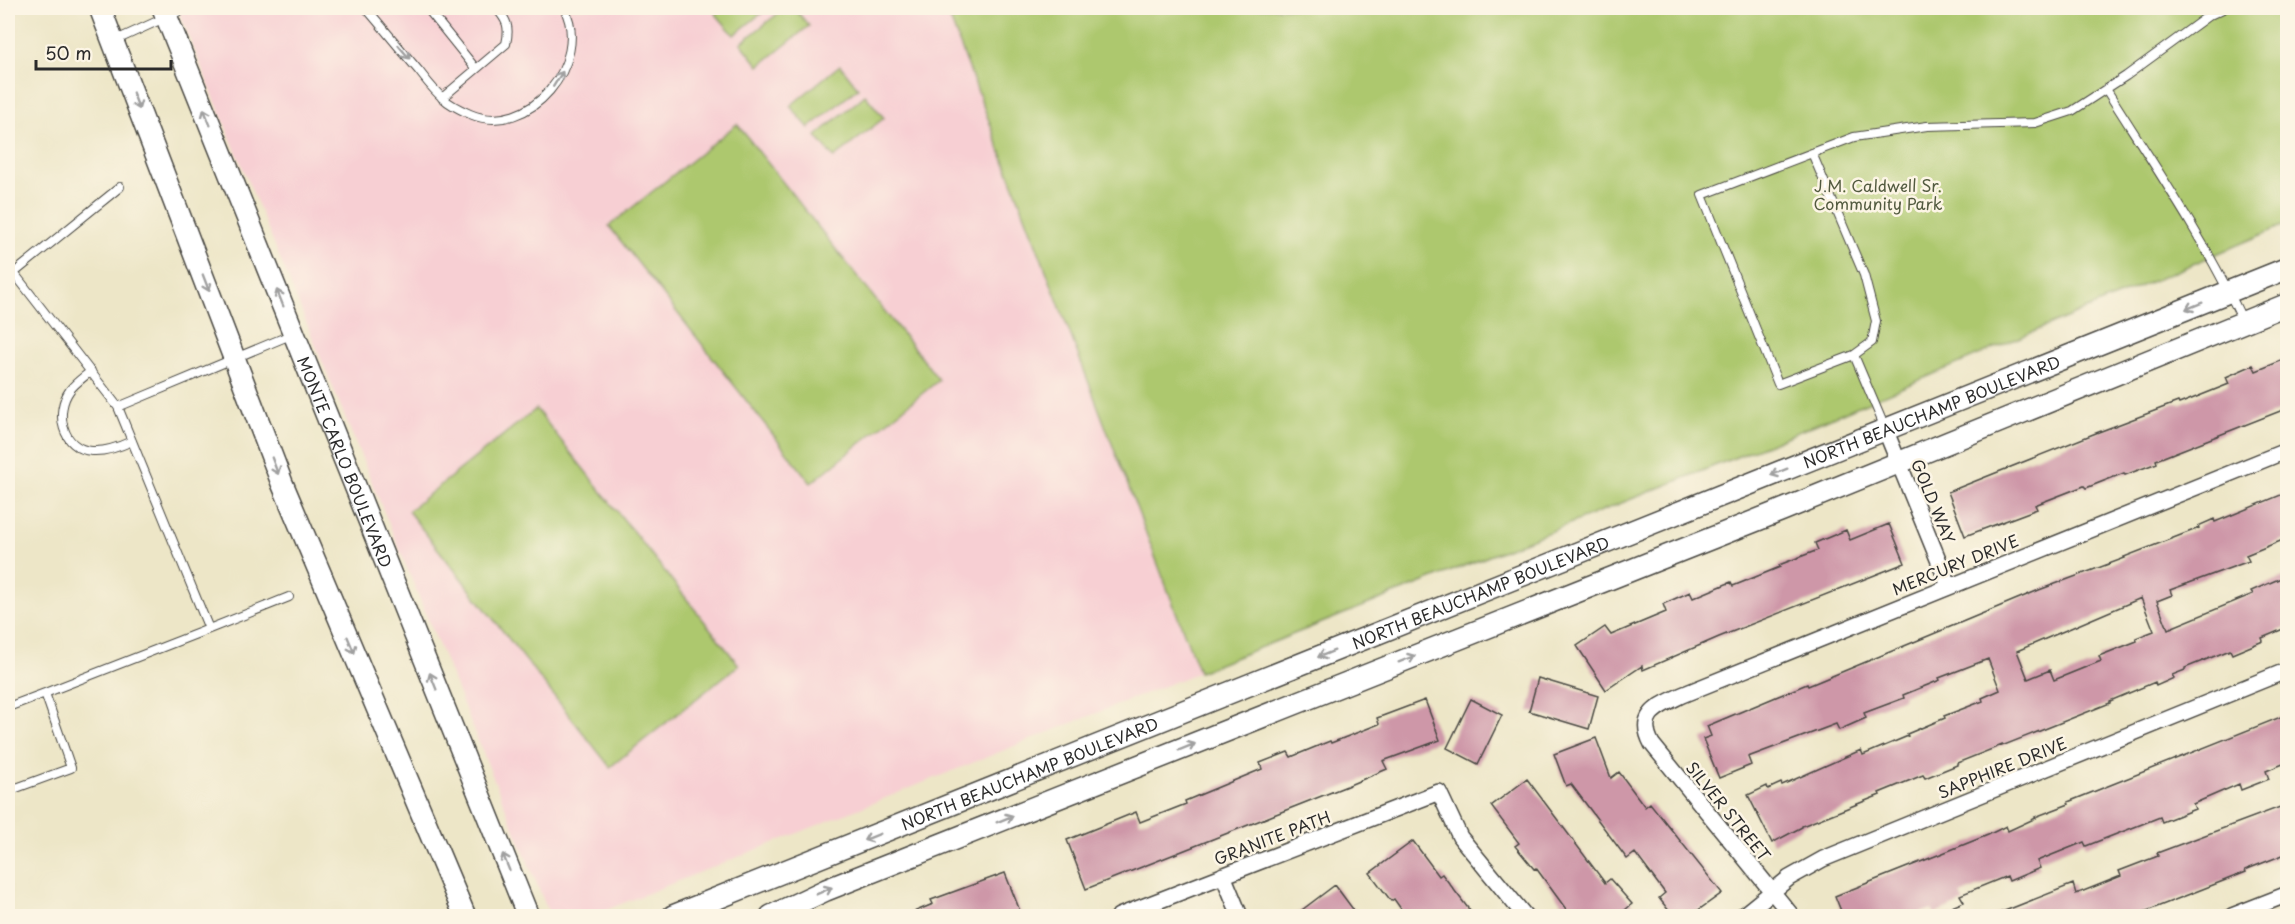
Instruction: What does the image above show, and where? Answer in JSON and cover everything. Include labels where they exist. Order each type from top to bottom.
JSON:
[{"type":"street","points":[[103,9],[113,41],[282,483],[465,916]]},
{"type":"street","name":"MONTE CARLO BOULEVARD","points":[[165,13],[528,916]]},
{"type":"street","name":"NORTH BEAUCHAMP BOULEVARD","points":[[673,916],[2288,268]]},
{"type":"street","name":"NORTH BEAUCHAMP BOULEVARD","points":[[771,916],[826,890],[1899,462],[2288,304]]},
{"type":"street","name":"GOLD WAY","points":[[1885,429],[1949,586]]},
{"type":"street","name":"MERCURY DRIVE","points":[[1645,724],[1649,715],[1656,709],[1682,694],[2288,450]]},
{"type":"street","name":"SAPPHIRE DRIVE","points":[[1742,916],[1789,878],[1823,859],[2288,670]]},
{"type":"street","name":"SILVER STREET","points":[[1645,724],[1646,734],[1661,757],[1792,916]]},
{"type":"street","name":"GRANITE PATH","points":[[1119,916],[1439,792],[1460,837],[1525,916]]},
{"type":"street","points":[[1222,875],[1240,916]]},
{"type":"street","points":[[2232,916],[2288,894]]},
{"type":"lane","points":[[113,41],[165,13],[186,8]]},
{"type":"lane","points":[[366,8],[442,98],[473,116],[488,119],[512,116],[535,104],[554,86],[567,60],[571,34],[564,8]]},
{"type":"lane","points":[[427,8],[476,69]]},
{"type":"lane","points":[[442,98],[506,44],[509,32],[507,21],[496,8]]},
{"type":"lane","points":[[1812,153],[1864,275],[1876,321],[1872,342],[1854,355],[1778,384],[1702,195],[1854,136],[1927,126],[2035,123],[2072,111],[2208,16],[2225,8]]},
{"type":"lane","points":[[2106,89],[2177,201],[2244,322]]},
{"type":"lane","points":[[11,276],[120,187]]},
{"type":"lane","points":[[8,263],[11,276],[118,407],[209,629]]},
{"type":"lane","points":[[118,407],[295,333]]},
{"type":"lane","points":[[1854,355],[1885,429]]},
{"type":"lane","points":[[91,372],[70,391],[61,410],[63,430],[74,446],[91,452],[114,449],[132,441]]},
{"type":"lane","points":[[8,707],[289,597]]},
{"type":"lane","points":[[8,791],[71,768],[45,693]]},
{"type":"shaded area","points":[[177,8],[946,8],[1199,672],[591,916],[550,916]]},
{"type":"green space","points":[[721,8],[768,8],[734,35],[715,13]]},
{"type":"green space","points":[[785,8],[794,8],[809,26],[759,66],[741,43]]},
{"type":"green space","name":"J.M. Caldwell Sr. Community Park","points":[[946,8],[2287,8],[2287,224],[1774,442],[1199,672]]},
{"type":"green space","points":[[840,65],[858,88],[809,128],[790,106]]},
{"type":"green space","points":[[865,95],[884,118],[834,158],[816,136]]},
{"type":"green space","points":[[737,124],[939,380],[811,483],[609,226]]},
{"type":"green space","points":[[536,409],[739,665],[610,767],[408,511]]},
{"type":"building","points":[[2288,358],[2288,408],[2156,460],[2157,463],[2086,488],[2084,486],[2035,505],[2037,509],[1965,536],[1948,492],[2096,433],[2229,384],[2226,377],[2253,365],[2256,371]]},
{"type":"building","points":[[2288,492],[2288,538],[2246,555],[2249,561],[2170,590],[2172,595],[2157,601],[2168,629],[2253,594],[2251,591],[2288,575],[2288,627],[2232,654],[2230,650],[2185,668],[2172,675],[2174,678],[2156,686],[2155,682],[2110,701],[2110,703],[1957,763],[1957,765],[1925,778],[1923,775],[1879,793],[1880,795],[1802,826],[1772,843],[1748,795],[1767,786],[1768,789],[1781,783],[1782,785],[1861,750],[1863,755],[1908,736],[1907,734],[1945,718],[1944,716],[1983,701],[1982,698],[2000,690],[1988,659],[1939,678],[1940,680],[1903,695],[1904,698],[1864,713],[1866,718],[1839,730],[1836,724],[1748,757],[1751,765],[1719,778],[1703,739],[1711,736],[1707,726],[2039,590],[2199,528],[2198,526],[2214,519],[2215,522]],"holes":[[[2141,598],[2154,631],[2136,638],[2137,641],[2099,656],[2101,661],[2054,680],[2050,670],[2028,679],[2017,651]]]},
{"type":"building","points":[[1889,524],[1905,563],[1719,637],[1643,670],[1642,666],[1606,690],[1577,646],[1605,627],[1611,635],[1666,612],[1663,604],[1690,592],[1693,598],[1731,582],[1733,586],[1780,567],[1779,565],[1818,550],[1815,543],[1846,530],[1850,540]]},
{"type":"building","points":[[1538,678],[1598,696],[1589,729],[1529,711]]},
{"type":"building","points":[[1471,699],[1502,715],[1478,764],[1447,748]]},
{"type":"building","points":[[1425,700],[1440,740],[1383,761],[1387,769],[1347,786],[1086,889],[1067,840],[1136,812],[1140,822],[1186,804],[1185,801],[1262,769],[1260,763],[1288,752],[1291,757],[1330,741],[1331,743],[1379,724],[1377,718]]},
{"type":"building","points":[[2288,714],[2288,762],[2266,771],[2269,779],[2241,790],[2239,784],[2193,804],[2195,809],[2162,822],[2160,817],[2086,846],[2084,842],[2037,861],[2040,868],[2009,881],[2007,876],[1960,895],[1964,902],[1935,914],[1932,909],[1913,916],[1843,916],[1835,896],[2006,826],[2008,831],[2035,817],[2069,804],[2068,802]]},
{"type":"building","points":[[1596,738],[1611,778],[1619,772],[1645,807],[1650,803],[1722,893],[1690,916],[1673,916],[1659,898],[1665,893],[1635,853],[1627,859],[1571,784],[1566,786],[1554,754]]},
{"type":"building","points":[[1527,779],[1605,883],[1610,879],[1632,904],[1618,916],[1571,916],[1536,868],[1534,869],[1515,846],[1519,843],[1491,806]]},
{"type":"building","points":[[2288,804],[2288,853],[2134,916],[1992,916],[2073,884],[2076,894],[2121,876],[2119,871],[2158,856],[2157,853]]},
{"type":"building","points":[[1413,841],[1439,876],[1442,874],[1474,916],[1406,916],[1394,899],[1391,901],[1370,873]]},
{"type":"building","points":[[1005,873],[1022,916],[904,916],[933,904],[931,900]]},
{"type":"building","points":[[1335,885],[1358,916],[1294,916]]}]
